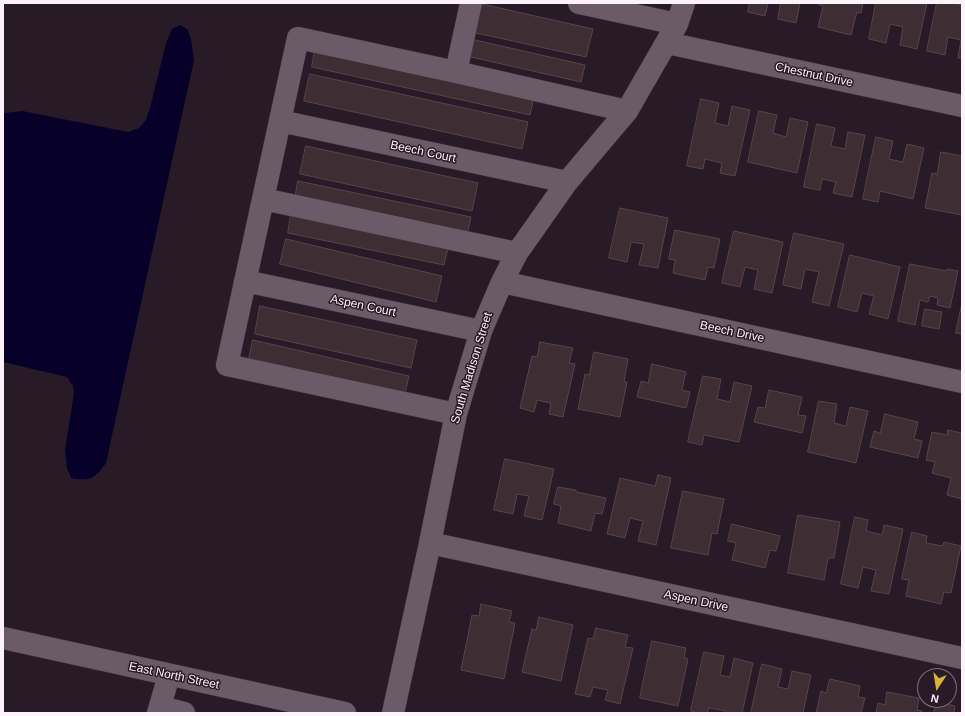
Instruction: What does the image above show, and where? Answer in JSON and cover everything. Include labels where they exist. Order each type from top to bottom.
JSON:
[{"type":"street","points":[[456,72],[471,3]]},
{"type":"street","points":[[579,3],[677,24]]},
{"type":"street","name":"South Madison Street","points":[[393,713],[456,414],[482,331],[502,282],[517,254],[567,182],[627,111],[667,43],[677,24],[684,3]]},
{"type":"street","points":[[456,414],[227,365],[298,38],[627,111]]},
{"type":"street","name":"Chestnut Drive","points":[[667,43],[962,106]]},
{"type":"street","name":"Beech Court","points":[[280,121],[567,182]]},
{"type":"street","points":[[263,199],[517,254]]},
{"type":"street","name":"Aspen Court","points":[[245,281],[482,331]]},
{"type":"street","name":"Beech Drive","points":[[502,282],[962,382]]},
{"type":"street","name":"Aspen Drive","points":[[430,543],[962,658]]},
{"type":"street","name":"East North Street","points":[[3,638],[169,675],[285,707],[345,713]]},
{"type":"street","points":[[169,675],[159,710],[184,713]]},
{"type":"shaded area","points":[[180,25],[187,29],[191,39],[194,60],[106,463],[92,478],[71,478],[67,468],[65,450],[74,393],[73,386],[67,377],[3,362],[3,115],[5,113],[22,111],[128,132],[139,128],[146,120],[166,43],[172,29]]},
{"type":"building","points":[[750,3],[768,3],[765,16],[748,12]]},
{"type":"building","points":[[781,3],[800,3],[796,23],[778,19]]},
{"type":"building","points":[[818,3],[863,3],[861,13],[857,12],[851,35],[818,27],[823,6]]},
{"type":"building","points":[[876,3],[927,3],[917,49],[900,45],[903,27],[890,24],[886,43],[869,39]]},
{"type":"building","points":[[937,3],[953,3],[962,5],[962,58],[958,58],[961,40],[948,37],[945,55],[927,51]]},
{"type":"building","points":[[482,4],[593,29],[586,57],[476,33]]},
{"type":"building","points":[[475,40],[585,65],[581,82],[471,57]]},
{"type":"building","points":[[315,49],[534,97],[530,115],[312,67]]},
{"type":"building","points":[[310,74],[528,122],[522,149],[304,101]]},
{"type":"building","points":[[701,99],[719,103],[715,123],[728,126],[732,106],[750,110],[735,176],[720,173],[722,163],[705,159],[703,169],[687,166]]},
{"type":"building","points":[[759,111],[777,115],[773,133],[786,137],[790,118],[808,122],[797,173],[748,162]]},
{"type":"building","points":[[817,124],[835,128],[831,146],[845,149],[848,132],[865,135],[852,197],[833,193],[836,182],[822,179],[820,190],[804,187]]},
{"type":"building","points":[[876,137],[893,141],[889,159],[903,162],[907,144],[924,148],[913,199],[880,191],[878,202],[863,199]]},
{"type":"building","points":[[306,146],[478,183],[472,211],[300,174]]},
{"type":"building","points":[[941,152],[962,156],[962,215],[925,208],[932,173],[937,174]]},
{"type":"building","points":[[298,181],[471,217],[467,235],[295,200]]},
{"type":"building","points":[[620,208],[668,218],[658,268],[639,265],[644,244],[631,242],[627,262],[609,258]]},
{"type":"building","points":[[291,215],[448,248],[444,265],[288,233]]},
{"type":"building","points":[[675,230],[720,239],[714,268],[708,267],[705,280],[673,273],[675,260],[669,259]]},
{"type":"building","points":[[734,231],[783,242],[772,293],[754,289],[758,270],[745,267],[740,287],[722,283]]},
{"type":"building","points":[[794,233],[844,244],[829,306],[812,302],[819,272],[805,269],[801,289],[783,285]]},
{"type":"building","points":[[286,239],[442,276],[436,302],[280,264]]},
{"type":"building","points":[[850,255],[900,267],[888,319],[869,314],[874,296],[862,293],[857,312],[838,307]]},
{"type":"building","points":[[910,264],[947,271],[947,269],[958,271],[950,308],[937,305],[938,298],[930,296],[928,302],[920,300],[915,325],[898,321]]},
{"type":"building","points":[[962,303],[962,334],[956,333]]},
{"type":"building","points":[[260,306],[417,340],[411,368],[255,334]]},
{"type":"building","points":[[925,309],[942,312],[939,329],[922,326]]},
{"type":"building","points":[[253,340],[409,376],[405,393],[249,359]]},
{"type":"building","points":[[540,342],[573,348],[569,363],[575,364],[563,417],[549,414],[551,403],[537,400],[534,412],[520,408],[532,356],[537,357]]},
{"type":"building","points":[[594,352],[628,359],[624,382],[627,382],[620,417],[578,409],[585,374],[589,375]]},
{"type":"building","points":[[652,364],[686,372],[682,390],[690,392],[686,408],[637,397],[641,381],[648,383]]},
{"type":"building","points":[[703,376],[721,379],[717,399],[730,402],[734,382],[752,386],[739,442],[704,435],[702,445],[688,442]]},
{"type":"building","points":[[769,390],[802,397],[798,415],[806,416],[802,433],[754,422],[758,407],[765,408]]},
{"type":"building","points":[[819,401],[837,404],[834,423],[846,426],[850,407],[868,411],[856,463],[808,452]]},
{"type":"building","points":[[885,414],[918,422],[914,439],[922,441],[918,458],[870,447],[874,431],[880,433]]},
{"type":"building","points":[[948,430],[962,433],[962,499],[947,495],[951,478],[932,473],[935,462],[926,460],[932,432],[947,435]]},
{"type":"building","points":[[505,459],[554,469],[542,520],[524,516],[529,496],[517,494],[513,514],[494,510]]},
{"type":"building","points":[[658,475],[671,478],[656,545],[638,541],[643,521],[630,518],[625,538],[607,534],[620,478],[655,486]]},
{"type":"building","points":[[558,487],[606,498],[602,514],[595,513],[591,531],[558,523],[561,506],[554,504]]},
{"type":"building","points":[[683,491],[724,499],[717,534],[712,533],[708,555],[671,548]]},
{"type":"building","points":[[798,515],[840,522],[834,558],[828,558],[824,580],[788,573]]},
{"type":"building","points":[[855,517],[868,520],[866,531],[882,535],[884,525],[903,529],[889,594],[871,591],[876,570],[863,567],[858,588],[841,584]]},
{"type":"building","points":[[732,524],[780,536],[776,551],[770,550],[765,568],[732,560],[736,543],[728,541]]},
{"type":"building","points":[[912,532],[927,536],[926,543],[943,546],[944,542],[961,546],[951,593],[944,592],[941,604],[906,596],[909,580],[902,579]]},
{"type":"building","points":[[481,604],[512,611],[509,622],[515,623],[504,679],[461,670],[472,615],[479,616]]},
{"type":"building","points":[[539,617],[573,625],[561,681],[522,672],[532,629],[536,630]]},
{"type":"building","points":[[596,628],[628,635],[625,647],[633,648],[620,704],[605,700],[608,690],[593,687],[590,697],[575,694],[588,638],[593,639]]},
{"type":"building","points":[[652,641],[686,648],[684,658],[688,659],[678,706],[640,698]]},
{"type":"building","points":[[704,652],[724,656],[720,675],[730,677],[734,658],[753,663],[742,713],[725,713],[726,711],[709,708],[707,713],[691,711]]},
{"type":"building","points":[[762,664],[782,669],[778,687],[788,689],[792,671],[811,675],[803,713],[751,713]]},
{"type":"building","points":[[830,679],[860,686],[858,697],[865,698],[861,713],[816,713],[821,691],[826,693]]},
{"type":"building","points":[[887,692],[917,698],[917,710],[922,711],[922,713],[876,713],[878,703],[885,705]]},
{"type":"building","points":[[935,708],[955,708],[954,713],[934,713]]}]
